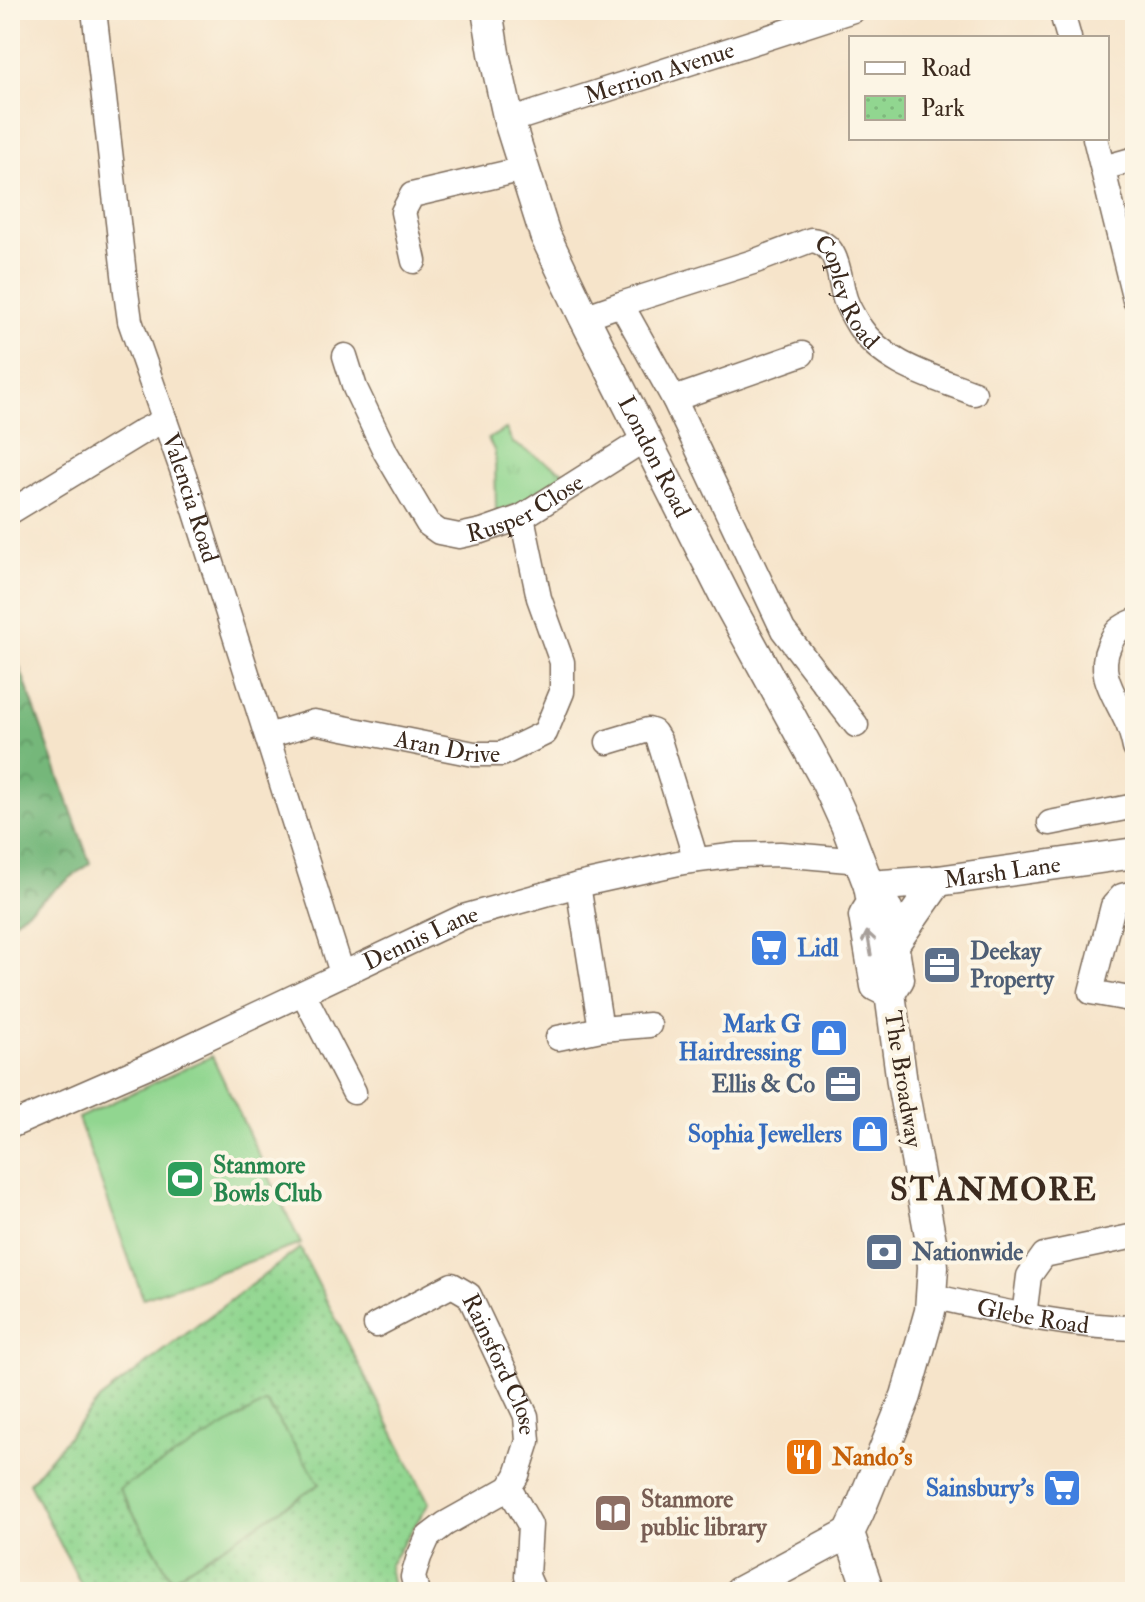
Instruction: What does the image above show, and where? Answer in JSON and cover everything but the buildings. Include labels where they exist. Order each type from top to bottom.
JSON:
[{"type":"main road","name":"London Road","points":[[487,10],[509,121],[545,235],[730,606],[826,781],[867,883]]},
{"type":"main road","name":"Marsh Lane","points":[[867,883],[938,881],[1135,853]]},
{"type":"main road","points":[[894,944],[938,881]]},
{"type":"main road","name":"The Broadway","points":[[849,1533],[906,1396],[930,1311],[933,1267],[890,993],[899,979],[894,944],[887,909],[867,883]]},
{"type":"main road","name":"The Broadway","points":[[867,883],[864,916],[876,986],[890,993]]},
{"type":"main road","points":[[739,1592],[849,1533],[869,1592]]},
{"type":"street","name":"Valencia Road","points":[[94,10],[129,314],[268,736],[342,973]]},
{"type":"street","name":"Merrion Avenue","points":[[509,121],[853,10]]},
{"type":"street","points":[[1061,10],[1068,36]]},
{"type":"street","points":[[1096,140],[1135,300]]},
{"type":"street","points":[[1103,168],[1135,159]]},
{"type":"street","points":[[414,261],[403,212],[412,195],[524,169]]},
{"type":"street","name":"Copley Road","points":[[621,304],[811,240],[819,241],[832,252],[846,301],[860,328],[875,345],[891,360],[974,393]]},
{"type":"street","points":[[584,317],[621,304],[674,399],[783,630],[856,725]]},
{"type":"street","points":[[674,399],[802,354]]},
{"type":"street","name":"Rusper Close","points":[[345,356],[355,388],[386,453],[428,524],[439,532],[459,536],[522,517],[645,439]]},
{"type":"street","points":[[10,512],[165,420]]},
{"type":"street","name":"Aran Drive","points":[[268,736],[314,722],[474,754],[502,754],[545,733],[562,692],[562,662],[539,598],[522,517]]},
{"type":"street","points":[[730,606],[763,589]]},
{"type":"street","points":[[1135,621],[1116,631],[1104,668],[1108,685],[1127,719],[1135,748]]},
{"type":"street","points":[[608,742],[648,730],[654,732],[696,860]]},
{"type":"street","name":"Marsh Lane","points":[[1050,823],[1135,806]]},
{"type":"street","name":"Dennis Lane","points":[[10,1126],[150,1065],[463,917],[578,885],[696,860],[738,855],[780,854],[867,883]]},
{"type":"street","points":[[578,885],[601,1029]]},
{"type":"street","points":[[1129,895],[1113,906],[1110,913],[1091,992],[1135,1000]]},
{"type":"street","points":[[303,993],[354,1092]]},
{"type":"street","points":[[558,1038],[601,1029],[649,1025]]},
{"type":"street","points":[[1024,1316],[1029,1276],[1044,1255],[1135,1236]]},
{"type":"street","name":"Rainsford Close","points":[[376,1325],[452,1285],[469,1295],[526,1416],[528,1441],[517,1475],[509,1488]]},
{"type":"street","name":"Glebe Road","points":[[931,1296],[1024,1316],[1104,1328],[1135,1328]]},
{"type":"street","points":[[417,1592],[413,1577],[428,1537],[509,1488],[530,1525],[527,1576],[534,1592]]},
{"type":"green space","points":[[506,429],[513,443],[567,474],[519,504],[496,511],[495,452],[488,439]]},
{"type":"green space","points":[[10,640],[90,863],[10,924]]},
{"type":"green space","name":"Stanmore Bowls Club","points":[[212,1056],[301,1244],[143,1298],[78,1118]]},
{"type":"green space","points":[[300,1248],[429,1503],[389,1566],[394,1592],[85,1592],[29,1483],[100,1399]]},
{"type":"green space","points":[[266,1402],[320,1484],[172,1579],[119,1489]]},
{"type":"place","name":"Lidl","points":[[769,948]]},
{"type":"place","name":"Deekay Property","points":[[942,965]]},
{"type":"place","name":"Mark G Hairdressing","points":[[829,1038]]},
{"type":"place","name":"Ellis & Co","points":[[843,1084]]},
{"type":"place","name":"Sophia Jewellers","points":[[870,1134]]},
{"type":"place","name":"Stanmore Bowls Club","points":[[185,1179]]},
{"type":"place","name":"Nationwide","points":[[884,1252]]},
{"type":"place","name":"Nando's","points":[[804,1457]]},
{"type":"place","name":"Sainsbury's","points":[[1062,1488]]},
{"type":"place","name":"Stanmore public library","points":[[613,1513]]},
{"type":"district","name":"STANMORE","points":[[994,1190]]}]
